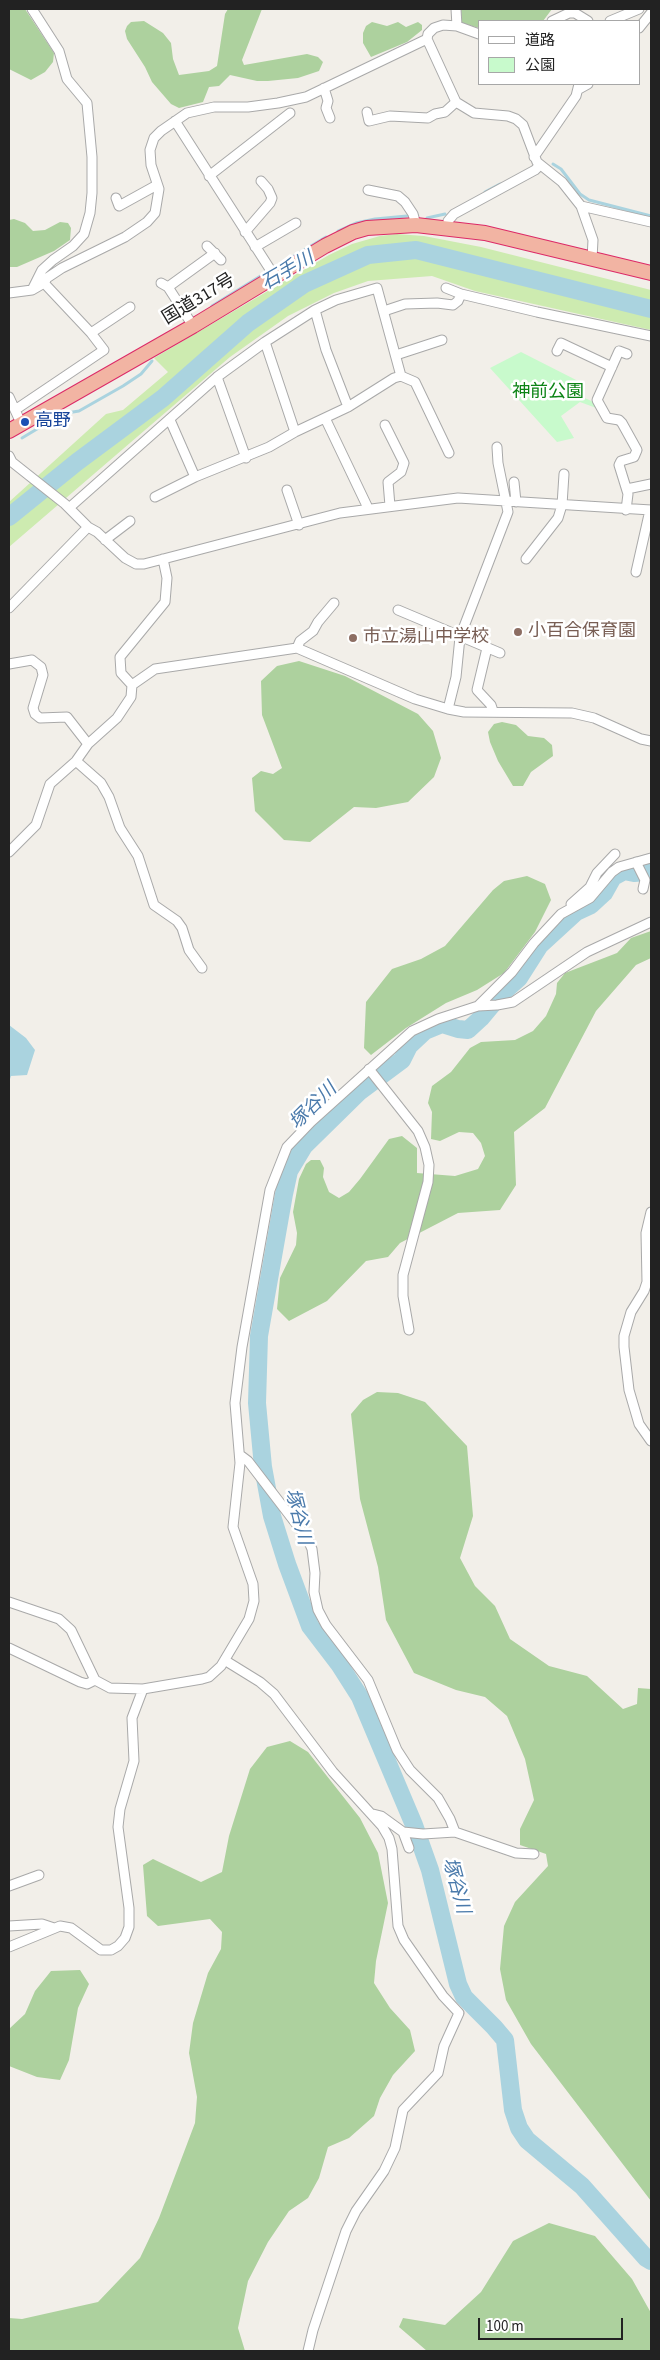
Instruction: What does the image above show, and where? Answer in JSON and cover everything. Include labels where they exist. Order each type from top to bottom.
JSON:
[{"type":"highway","name":"国道317号","points":[[15,422],[193,326],[325,246],[353,232],[383,226],[416,225],[485,233],[651,273]]},
{"type":"street","points":[[32,9],[59,51],[67,78],[86,104],[92,157],[90,213],[84,234],[73,246],[42,270],[32,290]]},
{"type":"street","points":[[456,9],[457,26]]},
{"type":"street","points":[[612,20],[639,9]]},
{"type":"street","points":[[640,27],[651,13]]},
{"type":"street","points":[[557,17],[576,17]]},
{"type":"street","points":[[478,34],[457,26],[443,25],[434,28],[428,34],[427,39],[456,102],[474,113],[516,119],[523,125],[537,161],[562,182],[581,206],[593,240],[592,259]]},
{"type":"street","points":[[9,292],[32,290],[62,268],[125,237],[147,222],[156,213],[159,203],[157,185],[151,165],[150,150],[154,138],[187,112],[201,109],[278,103],[306,96],[427,39]]},
{"type":"street","points":[[448,228],[448,221],[454,214],[535,170],[537,161],[579,86]]},
{"type":"street","points":[[324,88],[328,101],[326,108],[330,118]]},
{"type":"street","points":[[367,112],[369,121],[390,116],[428,118],[445,112],[456,102]]},
{"type":"street","points":[[209,176],[290,113]]},
{"type":"street","points":[[175,121],[275,276]]},
{"type":"street","points":[[245,232],[270,203],[272,198],[268,189],[260,181]]},
{"type":"street","points":[[116,198],[119,206],[157,185]]},
{"type":"street","points":[[368,190],[398,196],[405,202],[413,214],[416,225]]},
{"type":"street","points":[[581,206],[651,222]]},
{"type":"street","points":[[255,247],[296,224]]},
{"type":"street","points":[[193,326],[165,285],[218,257],[207,246]]},
{"type":"street","points":[[9,397],[15,422],[104,350],[92,333],[44,283]]},
{"type":"street","points":[[67,506],[170,420],[217,377],[265,342],[315,310],[336,300],[375,287],[380,291],[401,376]]},
{"type":"street","points":[[446,288],[461,294],[651,336]]},
{"type":"street","points":[[384,311],[405,304],[437,303],[453,305],[458,301],[461,294]]},
{"type":"street","points":[[92,333],[130,307]]},
{"type":"street","points":[[315,310],[326,350],[348,408]]},
{"type":"street","points":[[396,355],[442,340]]},
{"type":"street","points":[[265,342],[295,432]]},
{"type":"street","points":[[557,351],[561,343],[612,367]]},
{"type":"street","points":[[626,510],[627,489],[619,465],[621,461],[634,457],[638,450],[619,420],[607,418],[598,404],[619,351],[627,354]]},
{"type":"street","points":[[155,497],[195,477],[246,458],[295,432],[348,408],[394,378],[401,376],[415,382],[449,453]]},
{"type":"street","points":[[217,377],[246,458]]},
{"type":"street","points":[[325,418],[368,508]]},
{"type":"street","points":[[170,420],[195,477]]},
{"type":"street","points":[[385,425],[404,463],[401,472],[388,482],[390,506]]},
{"type":"street","points":[[448,709],[456,677],[460,637],[508,512],[497,447]]},
{"type":"street","points":[[9,456],[16,466],[67,506],[88,527],[125,558],[136,564],[163,559],[340,513],[458,498],[650,510],[636,572]]},
{"type":"street","points":[[9,472],[16,466]]},
{"type":"street","points":[[526,559],[558,518],[562,505],[564,474]]},
{"type":"street","points":[[514,482],[516,502]]},
{"type":"street","points":[[627,489],[651,484]]},
{"type":"street","points":[[288,490],[299,525]]},
{"type":"street","points":[[105,540],[130,521]]},
{"type":"street","points":[[9,608],[88,527]]},
{"type":"street","points":[[132,684],[120,673],[120,658],[165,602],[167,578],[163,559]]},
{"type":"street","points":[[297,648],[297,645],[313,631],[334,603]]},
{"type":"street","points":[[398,610],[500,653]]},
{"type":"street","points":[[132,684],[155,669],[279,649],[297,648],[415,699],[448,709],[464,712],[572,713],[594,718],[641,739],[651,741]]},
{"type":"street","points":[[487,648],[477,690],[491,705],[493,711]]},
{"type":"street","points":[[9,664],[32,660],[41,667],[43,675],[33,708],[35,714],[40,718],[67,717],[88,744]]},
{"type":"street","points":[[9,852],[36,825],[50,784],[76,761],[88,744],[117,718],[131,697],[132,684]]},
{"type":"street","points":[[76,761],[100,783],[109,797],[120,828],[138,856],[154,905],[182,928],[188,950],[202,968]]},
{"type":"street","points":[[481,1005],[512,972],[534,943],[590,886],[598,872],[615,854]]},
{"type":"street","points":[[640,869],[651,858]]},
{"type":"street","points":[[561,914],[590,898],[612,872],[619,867],[640,869]]},
{"type":"street","points":[[640,869],[643,889]]},
{"type":"street","points":[[9,1602],[59,1619],[72,1630],[95,1680],[110,1688],[143,1689],[209,1677],[226,1661],[249,1619],[254,1601],[253,1584],[233,1528],[234,1505],[239,1483],[240,1455],[235,1403],[237,1384],[270,1190],[287,1147],[310,1122],[371,1071],[412,1031],[438,1019],[481,1005],[513,1002],[525,996],[562,967],[588,952],[651,922]]},
{"type":"street","points":[[371,1071],[418,1131],[425,1147],[429,1165],[428,1182],[403,1275],[402,1296],[409,1330]]},
{"type":"street","points":[[651,1212],[646,1233],[647,1282],[644,1291],[631,1312],[624,1336],[628,1390],[638,1424],[651,1441]]},
{"type":"street","points":[[240,1455],[248,1461],[307,1538],[312,1549],[315,1572],[314,1592],[318,1610],[326,1625],[368,1680],[398,1750],[410,1770],[438,1798],[455,1832]]},
{"type":"street","points":[[9,1648],[80,1682],[87,1684],[95,1680]]},
{"type":"street","points":[[226,1661],[260,1682],[274,1694],[333,1772],[371,1814],[389,1838],[398,1926],[404,1940],[443,1996],[459,2013],[444,2046],[438,2073],[403,2110],[395,2148],[384,2172],[356,2211],[346,2231],[313,2330],[308,2351]]},
{"type":"street","points":[[9,1926],[42,1924],[54,1928],[71,1928],[101,1950],[111,1950],[118,1946],[125,1938],[129,1927],[129,1908],[120,1844],[120,1809],[134,1761],[132,1718],[143,1689]]},
{"type":"street","points":[[371,1814],[381,1816],[403,1832],[409,1848]]},
{"type":"street","points":[[403,1832],[423,1834],[455,1832],[516,1853],[534,1854]]},
{"type":"street","points":[[9,1886],[39,1875]]},
{"type":"street","points":[[9,1947],[54,1928]]},
{"type":"green space","points":[[9,9],[25,9],[54,53],[53,62],[45,72],[31,80],[9,69]]},
{"type":"green space","points":[[228,9],[262,9],[242,60],[244,65],[307,54],[318,57],[323,62],[319,71],[298,78],[268,81],[257,81],[230,75],[219,86],[209,87],[203,102],[179,108],[171,104],[152,82],[127,39],[125,31],[127,26],[131,22],[144,21],[163,33],[171,43],[173,59],[179,75],[209,71],[217,66],[225,14]]},
{"type":"green space","points":[[461,9],[552,9],[544,20],[478,20],[478,28],[462,23]]},
{"type":"green space","points":[[372,22],[387,26],[398,22],[406,27],[418,22],[422,25],[422,30],[407,42],[371,57],[363,43],[363,33],[366,26]]},
{"type":"green space","points":[[14,219],[25,223],[33,231],[45,230],[60,222],[68,223],[71,228],[70,240],[54,251],[17,267],[9,267],[9,220]]},
{"type":"green space","points":[[397,234],[424,236],[481,247],[651,290],[651,330],[475,291],[432,276],[368,281],[334,293],[288,316],[230,357],[9,547],[9,502],[106,414],[123,410],[168,372],[154,358],[329,255],[352,244],[380,236]]},
{"type":"green space","name":"神前公園","points":[[521,352],[584,384],[578,395],[596,403],[599,409],[580,402],[561,416],[574,438],[557,442],[490,368]]},
{"type":"green space","points":[[299,661],[345,676],[418,714],[433,731],[441,758],[434,777],[408,802],[376,808],[354,807],[310,842],[284,840],[255,811],[252,778],[261,771],[273,774],[282,768],[262,715],[261,681],[277,666]]},
{"type":"green space","points":[[502,722],[516,725],[528,736],[544,738],[552,745],[553,756],[531,772],[523,786],[513,786],[498,761],[490,742],[488,732],[494,724]]},
{"type":"green space","points":[[527,876],[545,884],[551,900],[535,932],[504,973],[477,990],[446,1003],[406,1028],[371,1055],[364,1048],[366,1002],[392,969],[421,959],[445,946],[493,890],[504,881]]},
{"type":"green space","points":[[651,931],[651,958],[636,965],[596,1011],[545,1108],[514,1132],[516,1185],[500,1210],[458,1213],[400,1243],[388,1257],[366,1261],[327,1301],[289,1321],[277,1309],[280,1278],[296,1245],[297,1233],[293,1212],[299,1179],[306,1164],[311,1160],[320,1160],[324,1168],[323,1177],[329,1192],[339,1198],[349,1192],[389,1139],[402,1136],[417,1148],[417,1173],[455,1176],[478,1169],[485,1156],[481,1143],[473,1133],[459,1132],[440,1141],[431,1139],[432,1112],[428,1103],[432,1086],[451,1072],[470,1048],[481,1042],[515,1040],[533,1031],[546,1016],[556,994],[557,983],[565,973],[617,953],[631,938]]},
{"type":"green space","points":[[377,1392],[398,1393],[425,1402],[467,1446],[473,1516],[460,1558],[475,1586],[495,1606],[510,1639],[549,1666],[587,1676],[623,1709],[637,1704],[638,1688],[651,1689],[651,2201],[531,2044],[506,2000],[500,1969],[504,1926],[515,1902],[548,1866],[546,1854],[520,1845],[520,1829],[534,1800],[525,1759],[507,1716],[485,1697],[456,1690],[414,1673],[386,1620],[378,1567],[360,1499],[351,1414],[363,1400]]},
{"type":"green space","points":[[290,1741],[308,1752],[360,1818],[378,1853],[388,1903],[376,1961],[374,1983],[390,2008],[410,2030],[415,2051],[393,2075],[380,2098],[374,2116],[349,2138],[328,2147],[319,2178],[308,2198],[289,2211],[268,2242],[248,2281],[238,2328],[245,2351],[9,2351],[9,2318],[22,2319],[98,2302],[140,2258],[159,2218],[195,2123],[197,2097],[189,2053],[193,2023],[208,1973],[221,1949],[222,1932],[210,1919],[158,1926],[147,1916],[143,1865],[153,1859],[201,1882],[222,1872],[229,1836],[250,1769],[267,1747]]},
{"type":"green space","points":[[80,1970],[89,1984],[78,2008],[69,2060],[60,2080],[37,2077],[9,2066],[9,2029],[25,2014],[35,1991],[51,1971]]},
{"type":"green space","points":[[549,2223],[595,2236],[632,2279],[651,2313],[651,2351],[427,2351],[399,2327],[403,2318],[445,2325],[481,2292],[513,2241]]},
{"type":"water","points":[[9,1025],[26,1038],[35,1050],[27,1075],[11,1076],[9,1082]]},
{"type":"waterway","points":[[553,164],[561,169],[580,194],[589,200],[651,216]]},
{"type":"waterway","points":[[485,192],[500,184]]},
{"type":"waterway","points":[[427,218],[445,214]]},
{"type":"waterway","points":[[338,231],[356,223],[407,216]]},
{"type":"waterway","points":[[274,268],[326,237]]},
{"type":"waterway","name":"石手川","points":[[9,517],[77,462],[163,398],[248,323],[304,284],[368,255],[416,250],[651,309]]},
{"type":"waterway","points":[[212,306],[267,272]]},
{"type":"waterway","points":[[67,413],[79,411],[123,386],[141,374],[152,361]]},
{"type":"waterway","points":[[22,438],[47,423]]},
{"type":"waterway","name":"塚谷川","points":[[651,868],[646,872],[634,873],[624,871],[613,877],[604,893],[591,905],[576,912],[540,945],[519,978],[501,994],[468,1030],[442,1024],[425,1031],[409,1046],[402,1060],[359,1092],[304,1146],[289,1171],[284,1194],[259,1336],[257,1403],[263,1467],[272,1516],[287,1564],[310,1626],[339,1664],[360,1697],[414,1825],[430,1870],[458,1984],[464,1997],[505,2040],[513,2110],[519,2128],[527,2140],[582,2186],[646,2258],[651,2261]]},
{"type":"place","name":"高野","points":[[25,422]]},
{"type":"place","name":"小百合保育園","points":[[518,632]]},
{"type":"place","name":"市立湯山中学校","points":[[353,638]]}]
